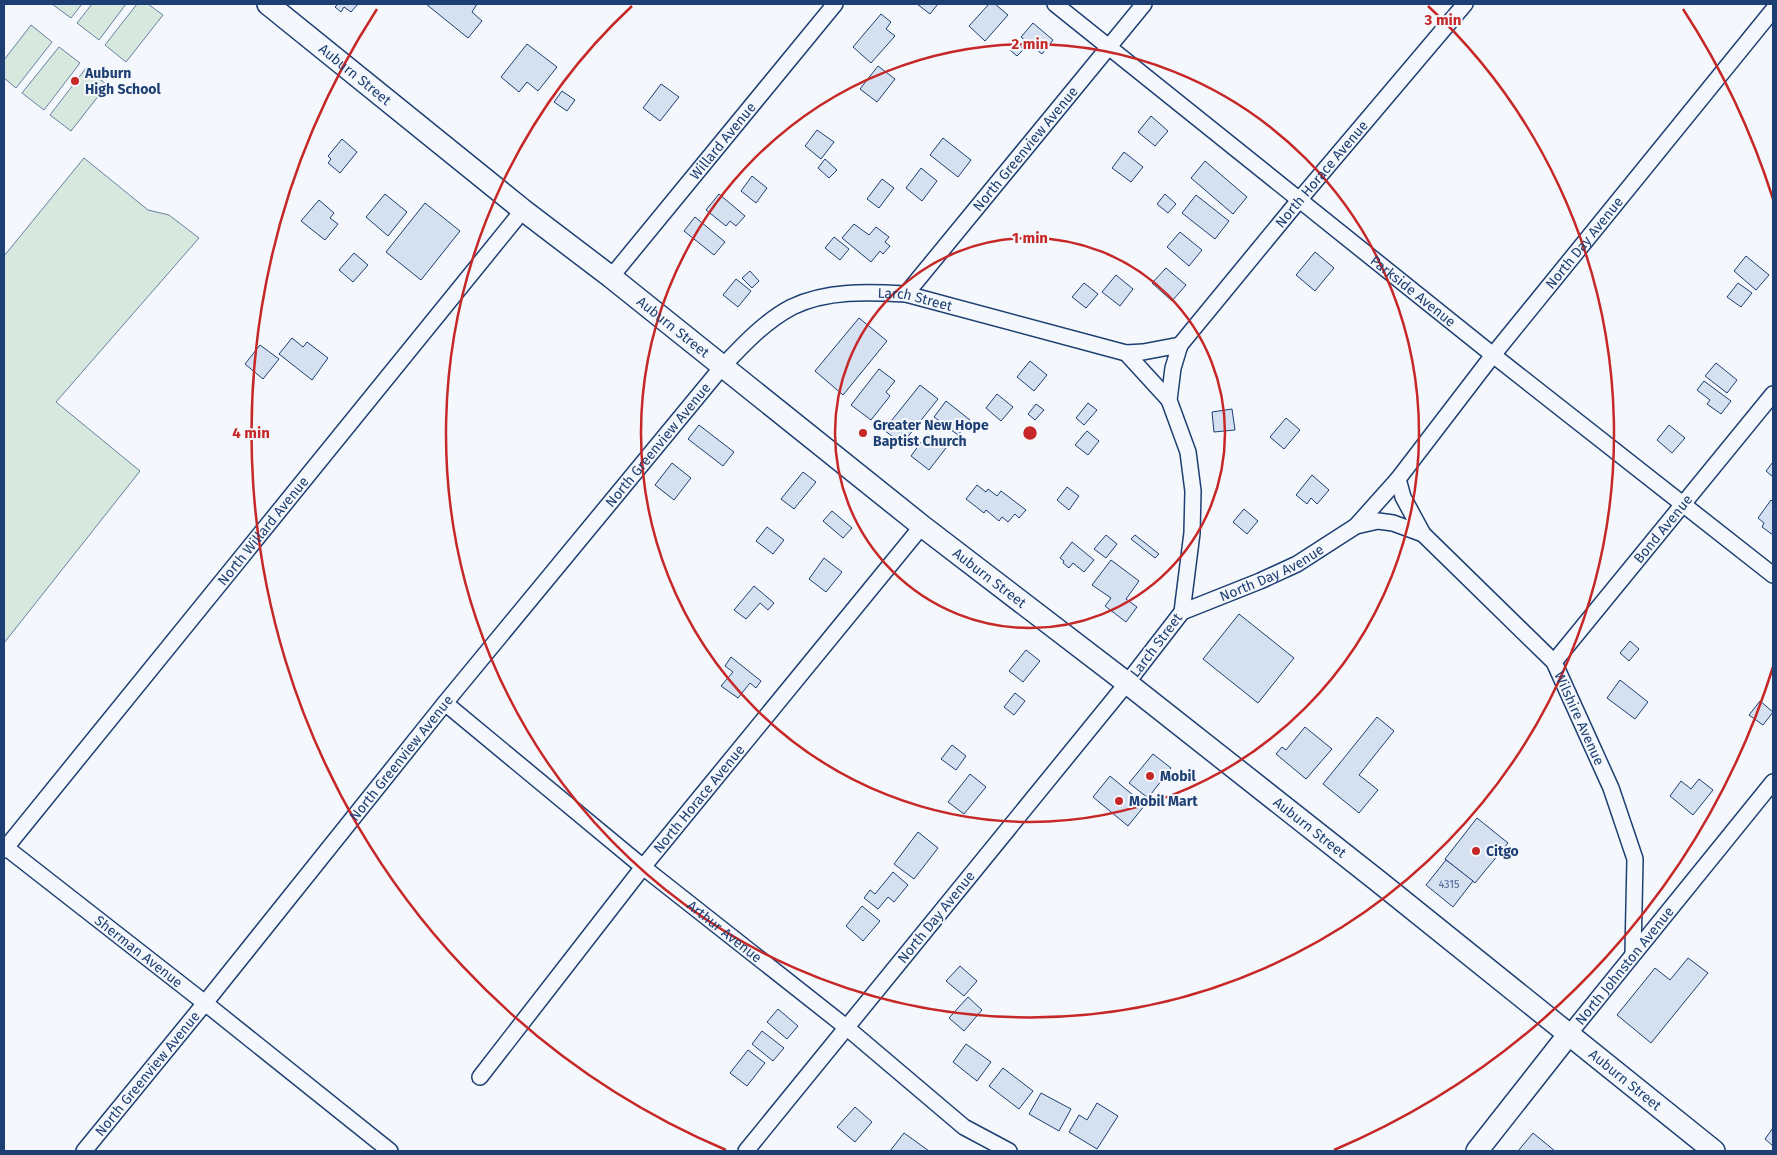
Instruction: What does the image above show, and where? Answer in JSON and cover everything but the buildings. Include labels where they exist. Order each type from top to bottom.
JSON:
[{"type":"main road","name":"Auburn Street","points":[[268,4],[523,210],[611,277],[922,526],[1127,683],[1378,881],[1714,1151]]},
{"type":"main road","name":"North Johnston Avenue","points":[[1477,1151],[1569,1034]]},
{"type":"street","name":"Willard Avenue","points":[[611,277],[834,4]]},
{"type":"street","name":"Parkside Avenue","points":[[1056,4],[1493,355],[1773,575]]},
{"type":"street","name":"North Greenview Avenue","points":[[906,294],[1144,4]]},
{"type":"street","name":"North Horace Avenue","points":[[1180,344],[1465,4]]},
{"type":"street","name":"North Day Avenue","points":[[1182,612],[1297,564],[1356,526],[1398,479],[1493,355],[1773,10]]},
{"type":"street","name":"North Willard Avenue","points":[[5,848],[523,210]]},
{"type":"street","name":"Larch Street","points":[[722,367],[748,341],[792,308],[813,299],[838,294],[869,292],[906,294],[1126,353],[1143,352],[1180,344],[1173,368],[1169,400]]},
{"type":"street","name":"Larch Street","points":[[1126,353],[1169,400],[1188,452],[1193,491],[1192,533],[1182,612],[1127,683]]},
{"type":"street","name":"North Greenview Avenue","points":[[84,1151],[445,703],[722,367]]},
{"type":"street","name":"Bond Avenue","points":[[1554,662],[1773,394]]},
{"type":"street","points":[[1398,479],[1406,504],[1423,534]]},
{"type":"street","name":"North Day Avenue","points":[[1356,526],[1378,521],[1393,523],[1423,534]]},
{"type":"street","name":"North Horace Avenue","points":[[480,1077],[643,867],[922,526]]},
{"type":"street","name":"Wilshire Avenue","points":[[1423,534],[1554,662],[1611,788],[1635,859],[1633,953]]},
{"type":"street","name":"North Day Avenue","points":[[746,1151],[1127,683]]},
{"type":"street","name":"Arthur Avenue","points":[[445,703],[643,867],[846,1027],[964,1126],[1009,1151]]},
{"type":"street","name":"North Johnston Avenue","points":[[1569,1034],[1773,782]]},
{"type":"street","name":"Sherman Avenue","points":[[5,848],[205,1003],[390,1151]]},
{"type":"shaded area","points":[[52,4],[82,4],[71,18]]},
{"type":"shaded area","points":[[92,4],[126,4],[99,40],[77,23]]},
{"type":"shaded area","points":[[137,4],[148,4],[163,15],[126,62],[105,45]]},
{"type":"shaded area","points":[[31,25],[52,42],[16,88],[4,78],[4,60]]},
{"type":"shaded area","points":[[59,47],[80,63],[44,110],[22,93]]},
{"type":"shaded area","points":[[86,68],[107,85],[71,131],[50,115]]},
{"type":"shaded area","points":[[84,158],[148,210],[169,215],[199,238],[56,402],[140,471],[4,643],[4,256]]},
{"type":"place","name":"Auburn High School","points":[[75,81]]},
{"type":"place","name":"Greater New Hope Baptist Church","points":[[863,433]]},
{"type":"place","name":"Mobil","points":[[1150,776]]},
{"type":"place","name":"Mobil Mart","points":[[1119,801]]},
{"type":"place","name":"Citgo","points":[[1476,851]]}]
